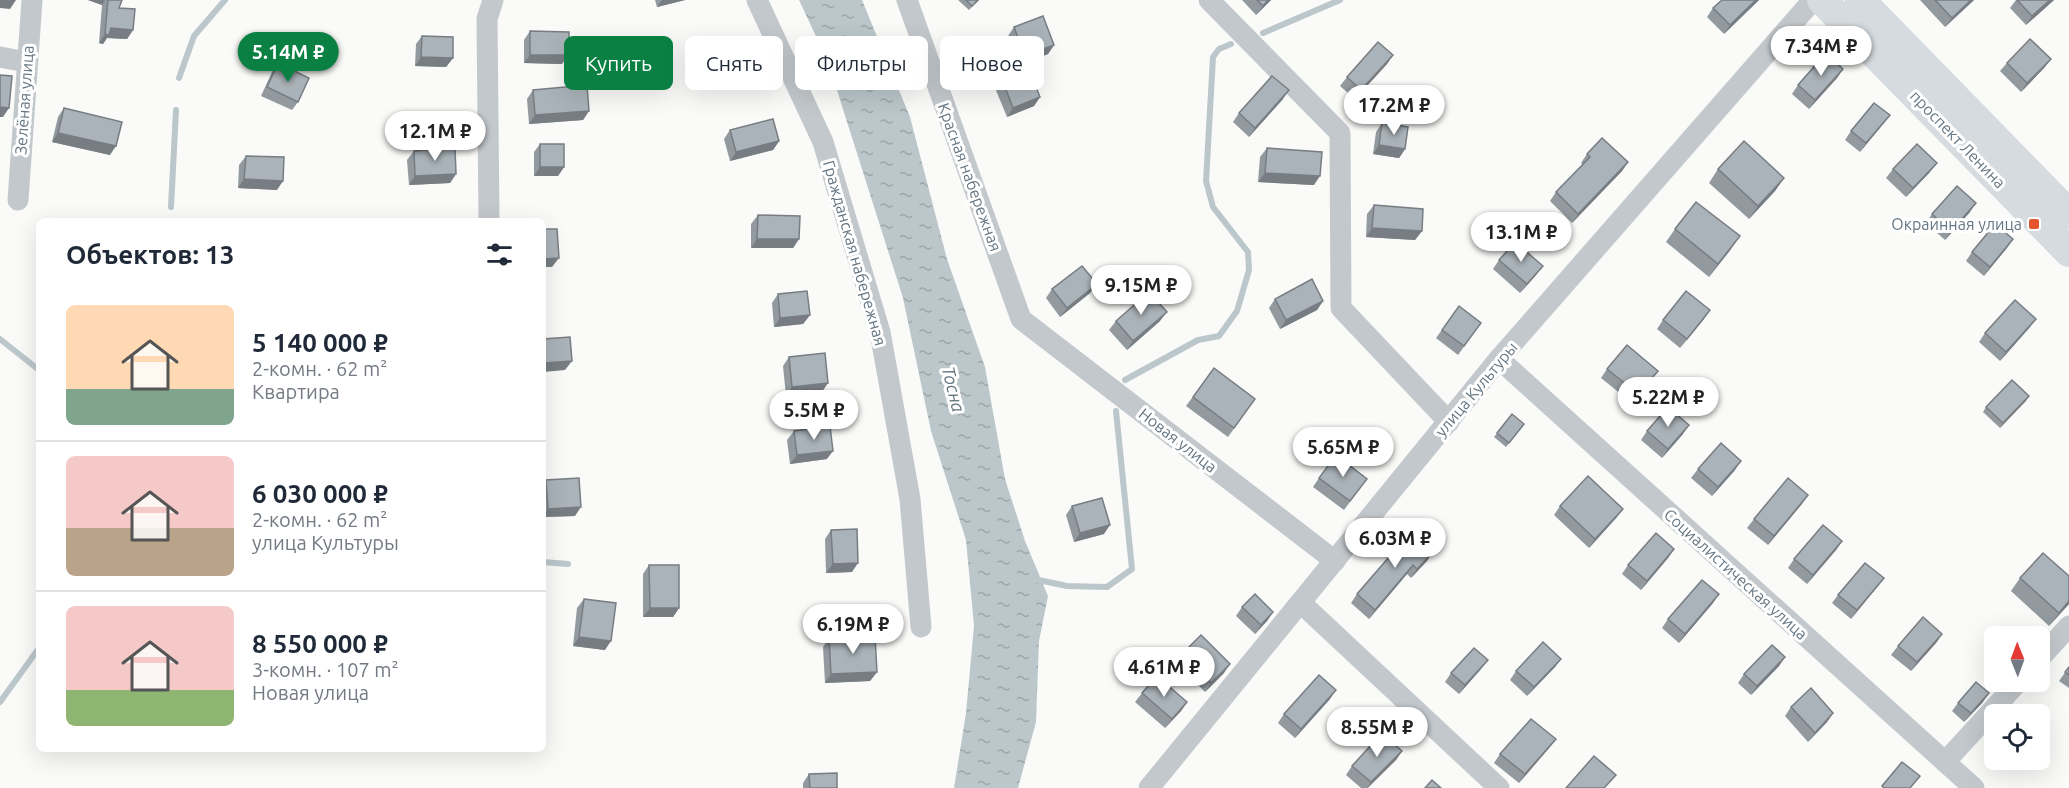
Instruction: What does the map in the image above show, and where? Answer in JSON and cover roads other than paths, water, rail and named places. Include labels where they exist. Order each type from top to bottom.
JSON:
[{"type":"main road","name":"проспект Ленина","points":[[1822,0],[2069,252]]},
{"type":"main road","name":"проспект Ленина","points":[[1860,0],[2069,214]]},
{"type":"street","name":"Зелёная улица","points":[[18,200],[32,0]]},
{"type":"street","points":[[489,218],[487,19],[493,0]]},
{"type":"street","name":"Гражданская набережная","points":[[757,0],[823,142],[879,332],[910,499],[921,627]]},
{"type":"street","name":"Красная набережная","points":[[907,0],[1021,319]]},
{"type":"street","points":[[1209,0],[1341,133],[1341,309],[1449,422]]},
{"type":"street","name":"улица Культуры","points":[[1149,788],[1499,360],[1813,0]]},
{"type":"street","points":[[0,57],[26,62]]},
{"type":"street","name":"Новая улица","points":[[1021,319],[1335,561]]},
{"type":"street","name":"Социалистическая улица","points":[[1499,360],[1974,788]]},
{"type":"street","points":[[1301,603],[1499,788]]},
{"type":"street","points":[[2050,647],[2069,626]]},
{"type":"street","points":[[1945,762],[2009,692]]},
{"type":"water","points":[[799,0],[862,0],[877,36],[816,36]]},
{"type":"water","name":"Тосна","points":[[837,90],[899,90],[910,117],[947,259],[985,367],[1005,479],[1025,541],[1048,596],[1039,641],[1036,722],[1018,788],[954,788],[966,713],[974,626],[966,540],[931,431],[903,298]]},
{"type":"waterway","points":[[179,78],[194,36],[225,0]]},
{"type":"waterway","points":[[1263,33],[1340,0]]},
{"type":"waterway","points":[[1125,380],[1198,340],[1219,336],[1237,311],[1249,270],[1248,252],[1213,207],[1206,181],[1213,57],[1219,49],[1231,44]]},
{"type":"waterway","points":[[171,207],[176,110]]},
{"type":"waterway","points":[[0,339],[36,368]]},
{"type":"waterway","points":[[1034,579],[1067,586],[1107,587],[1132,569],[1116,411]]},
{"type":"waterway","points":[[546,562],[568,564]]},
{"type":"waterway","points":[[0,702],[36,652]]},
{"type":"place","name":"Окраинная улица","points":[[2034,224]]}]
